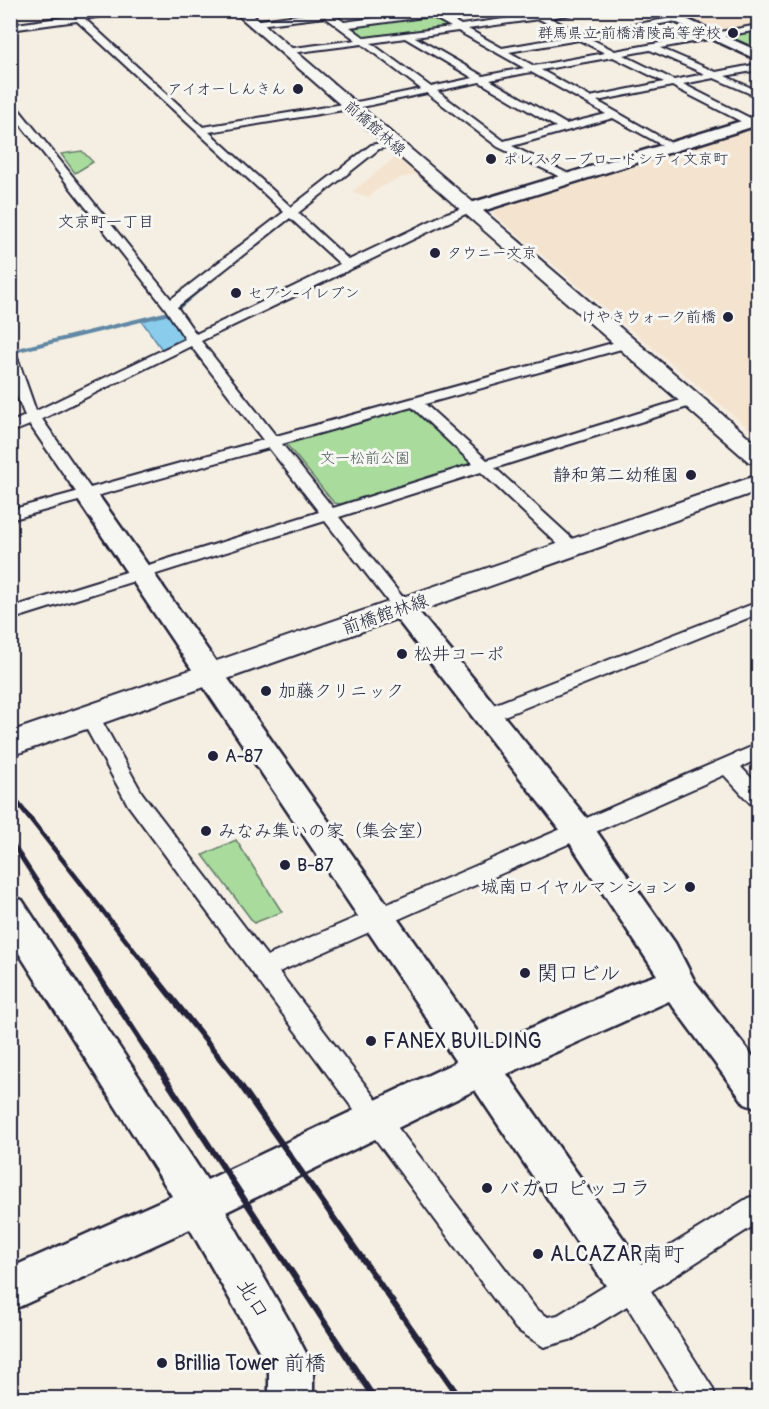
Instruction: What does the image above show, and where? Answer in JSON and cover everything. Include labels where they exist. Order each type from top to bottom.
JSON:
[{"type":"main road","name":"前橋館林線","points":[[238,10],[759,457]]},
{"type":"main road","name":"前橋館林線","points":[[10,744],[759,483]]},
{"type":"street","points":[[10,28],[74,14],[130,10]]},
{"type":"street","points":[[493,10],[514,21]]},
{"type":"street","points":[[285,52],[514,21],[543,14],[555,15],[589,10]]},
{"type":"street","points":[[655,10],[759,56]]},
{"type":"street","points":[[253,24],[324,12],[502,145],[571,179]]},
{"type":"street","points":[[342,25],[429,12],[673,147]]},
{"type":"street","points":[[74,14],[348,265]]},
{"type":"street","points":[[543,14],[612,54],[755,122]]},
{"type":"street","points":[[500,51],[677,20]]},
{"type":"street","points":[[202,130],[350,106],[531,69],[759,27]]},
{"type":"street","points":[[408,36],[565,128]]},
{"type":"street","points":[[651,47],[759,94]]},
{"type":"street","points":[[587,100],[759,67]]},
{"type":"street","points":[[10,104],[170,306],[193,340],[328,514],[579,831],[663,953],[677,983],[759,1092]]},
{"type":"street","points":[[502,145],[613,115]]},
{"type":"street","points":[[10,429],[451,215],[755,122]]},
{"type":"street","points":[[170,306],[375,147],[391,142]]},
{"type":"street","points":[[10,515],[627,343]]},
{"type":"street","points":[[10,357],[24,400],[33,417],[138,573],[632,1287],[701,1398]]},
{"type":"street","points":[[10,614],[692,401]]},
{"type":"street","points":[[415,402],[482,467],[571,547]]},
{"type":"street","points":[[487,715],[759,608]]},
{"type":"street","points":[[90,717],[135,799],[526,1319],[544,1332],[563,1329],[759,1208]]},
{"type":"street","points":[[264,969],[759,751]]},
{"type":"street","points":[[727,765],[759,798]]},
{"type":"street","name":"北口","points":[[10,910],[176,1165],[285,1355],[291,1371],[291,1398]]},
{"type":"street","points":[[10,1290],[198,1205],[482,1068],[643,995],[677,983]]},
{"type":"shaded area","name":"群馬県立 前橋清陵高等学校","points":[[657,11],[758,11],[758,56]]},
{"type":"shaded area","points":[[758,127],[758,436],[493,214],[496,209]]},
{"type":"shaded area","points":[[397,156],[420,174],[400,178],[377,189],[369,197],[352,192]]},
{"type":"green space","points":[[431,15],[452,27],[364,39],[348,27]]},
{"type":"green space","points":[[758,30],[758,52],[721,36]]},
{"type":"green space","points":[[82,151],[93,162],[75,173],[61,154]]},
{"type":"green space","name":"文一松前公園","points":[[406,407],[414,409],[470,461],[468,465],[341,504],[334,503],[287,445],[291,441]]},
{"type":"green space","points":[[236,840],[282,912],[254,923],[203,855]]},
{"type":"water","points":[[173,312],[193,340],[163,351],[141,320]]},
{"type":"waterway","points":[[10,352],[173,312],[210,281]]},
{"type":"railway","points":[[10,793],[143,962]]},
{"type":"railway","points":[[10,840],[89,962]]},
{"type":"railway","points":[[88,960],[374,1398]]},
{"type":"railway","points":[[142,960],[237,1080],[460,1398]]},
{"type":"place","name":"群馬県立 前橋清陵高等学校","points":[[733,33]]},
{"type":"place","name":"アイオーしんきん","points":[[298,89]]},
{"type":"place","name":"ポレスターブロードシティ文京町","points":[[491,159]]},
{"type":"place","name":"タウニー文京","points":[[435,253]]},
{"type":"place","name":"セブン-イレブン","points":[[236,293]]},
{"type":"place","name":"けやきウォーク前橋","points":[[728,317]]},
{"type":"place","name":"静和第二幼稚園","points":[[691,475]]},
{"type":"place","name":"松井コーポ","points":[[402,654]]},
{"type":"place","name":"加藤クリニック","points":[[266,691]]},
{"type":"place","name":"A-87","points":[[213,756]]},
{"type":"place","name":"みなみ集いの家（集会室）","points":[[206,831]]},
{"type":"place","name":"B-87","points":[[285,865]]},
{"type":"place","name":"城南ロイヤルマンション","points":[[690,887]]},
{"type":"place","name":"関口ビル","points":[[525,973]]},
{"type":"place","name":"FANEX BUILDING","points":[[371,1041]]},
{"type":"place","name":"バガロ ピッコラ","points":[[487,1188]]},
{"type":"place","name":"ALCAZAR南町","points":[[538,1254]]},
{"type":"place","name":"Brillia Tower 前橋","points":[[162,1363]]},
{"type":"district","name":"文京町一丁目","points":[[106,221]]}]
